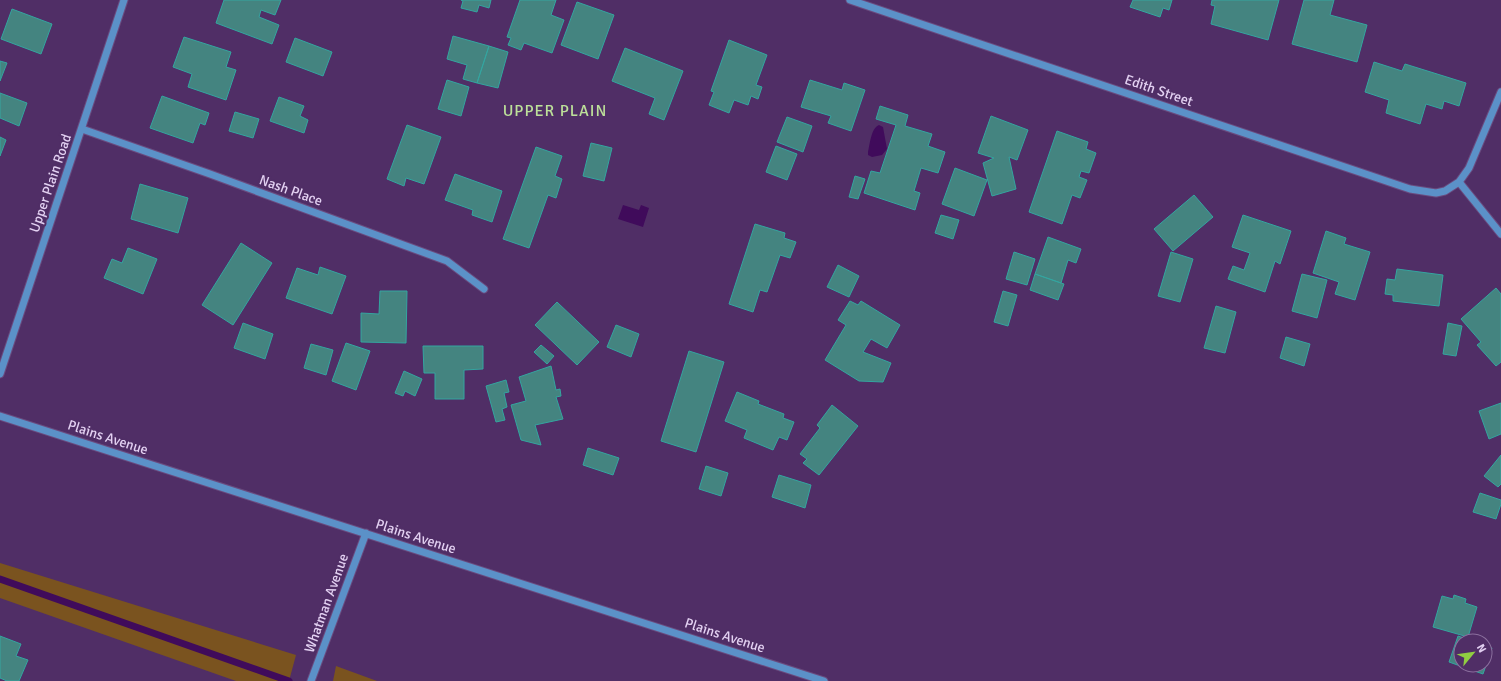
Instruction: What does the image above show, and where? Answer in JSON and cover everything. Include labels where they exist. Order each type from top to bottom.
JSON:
[{"type":"street","name":"Upper Plain Road","points":[[0,374],[124,0]]},
{"type":"street","name":"Edith Street","points":[[850,0],[872,3],[1410,189],[1436,193],[1446,191],[1459,182]]},
{"type":"street","points":[[1501,92],[1469,168],[1459,182],[1501,234]]},
{"type":"street","name":"Nash Place","points":[[82,129],[210,174],[447,261],[484,289]]},
{"type":"street","name":"Plains Avenue","points":[[0,416],[824,681]]},
{"type":"street","name":"Whatman Avenue","points":[[311,681],[366,533]]},
{"type":"shaded area","points":[[879,125],[883,127],[887,149],[882,155],[872,157],[868,155],[870,141],[874,129]]},
{"type":"shaded area","points":[[623,205],[639,210],[641,205],[649,208],[643,227],[618,219]]},
{"type":"shaded area","points":[[0,563],[296,655],[289,681],[236,681],[0,598]]},
{"type":"shaded area","points":[[336,666],[377,681],[333,681]]},
{"type":"building","points":[[224,0],[281,0],[275,15],[261,10],[259,17],[279,25],[272,44],[216,23]]},
{"type":"building","points":[[461,0],[491,0],[489,8],[479,5],[477,12],[461,8],[463,1]]},
{"type":"building","points":[[520,0],[556,0],[551,15],[564,20],[552,53],[524,43],[521,50],[508,45],[511,38],[507,37]]},
{"type":"building","points":[[1133,0],[1172,0],[1169,10],[1163,8],[1160,17],[1130,7]]},
{"type":"building","points":[[1212,0],[1279,0],[1268,40],[1211,24],[1215,6],[1211,5]]},
{"type":"building","points":[[1304,0],[1334,0],[1330,15],[1367,25],[1357,62],[1292,44]]},
{"type":"building","points":[[577,2],[614,15],[598,59],[561,45]]},
{"type":"building","points":[[12,9],[52,24],[41,54],[1,39]]},
{"type":"building","points":[[453,36],[489,46],[477,83],[463,79],[467,65],[447,59]]},
{"type":"building","points":[[184,37],[231,52],[226,67],[236,70],[226,100],[188,87],[192,74],[173,67]]},
{"type":"building","points":[[295,38],[332,52],[323,76],[286,62]]},
{"type":"building","points":[[729,40],[767,55],[756,85],[762,87],[758,99],[751,96],[748,105],[734,100],[729,113],[709,105],[714,92],[711,91]]},
{"type":"building","points":[[489,46],[508,52],[498,88],[477,83]]},
{"type":"building","points":[[625,48],[683,71],[664,120],[649,114],[655,98],[612,81]]},
{"type":"building","points":[[0,61],[7,63],[0,81]]},
{"type":"building","points":[[1374,62],[1402,71],[1405,64],[1466,83],[1459,106],[1444,101],[1442,109],[1426,104],[1420,124],[1386,113],[1389,100],[1365,92]]},
{"type":"building","points":[[447,80],[469,87],[461,116],[438,109]]},
{"type":"building","points":[[810,80],[842,90],[844,83],[865,90],[851,131],[828,123],[831,116],[801,107]]},
{"type":"building","points":[[0,93],[27,103],[19,126],[0,118]]},
{"type":"building","points":[[162,96],[209,113],[205,125],[200,123],[193,143],[150,128]]},
{"type":"building","points":[[279,97],[304,106],[300,116],[308,120],[304,133],[270,121]]},
{"type":"building","points":[[880,106],[908,115],[905,126],[932,134],[928,146],[945,152],[938,173],[921,168],[914,191],[920,193],[915,210],[864,193],[871,171],[880,173],[896,125],[876,119]]},
{"type":"building","points":[[235,112],[259,119],[253,138],[229,131]]},
{"type":"building","points":[[991,116],[1028,130],[1017,160],[1009,157],[1016,189],[992,196],[983,163],[994,158],[978,153]]},
{"type":"building","points":[[787,117],[812,126],[803,152],[777,142]]},
{"type":"building","points":[[407,125],[441,137],[424,184],[406,178],[404,186],[387,179]]},
{"type":"building","points":[[1057,131],[1088,142],[1086,149],[1096,153],[1089,173],[1081,171],[1079,177],[1087,180],[1080,198],[1072,195],[1062,224],[1029,212]]},
{"type":"building","points":[[0,137],[6,140],[0,156]]},
{"type":"building","points":[[591,143],[612,148],[604,181],[583,176]]},
{"type":"building","points":[[776,146],[797,154],[787,180],[766,172]]},
{"type":"building","points":[[536,147],[562,156],[555,176],[562,179],[556,198],[548,195],[529,248],[503,239]]},
{"type":"building","points":[[955,168],[987,180],[974,216],[942,204]]},
{"type":"building","points":[[455,174],[502,191],[492,222],[472,215],[473,210],[445,200]]},
{"type":"building","points":[[855,176],[865,179],[858,199],[849,197]]},
{"type":"building","points":[[140,184],[188,198],[178,233],[131,219]]},
{"type":"building","points":[[1194,195],[1213,217],[1173,251],[1154,229]]},
{"type":"building","points":[[941,215],[959,220],[953,239],[935,233]]},
{"type":"building","points":[[1243,215],[1291,231],[1280,264],[1275,261],[1265,292],[1228,279],[1233,266],[1244,270],[1250,253],[1232,247]]},
{"type":"building","points":[[755,224],[785,233],[784,238],[796,242],[790,258],[780,255],[767,292],[760,290],[753,312],[729,304]]},
{"type":"building","points":[[1326,231],[1346,238],[1344,244],[1370,252],[1355,300],[1335,294],[1339,282],[1313,273]]},
{"type":"building","points":[[1048,237],[1081,249],[1076,263],[1068,260],[1061,283],[1035,274]]},
{"type":"building","points":[[241,243],[272,263],[233,325],[202,305]]},
{"type":"building","points":[[128,248],[157,259],[143,294],[104,278],[112,259],[122,263]]},
{"type":"building","points":[[1014,252],[1035,259],[1027,285],[1006,279]]},
{"type":"building","points":[[1171,252],[1193,259],[1180,302],[1158,296]]},
{"type":"building","points":[[838,265],[859,276],[849,297],[827,287]]},
{"type":"building","points":[[320,267],[346,276],[332,314],[286,298],[297,268],[318,275]]},
{"type":"building","points":[[1397,269],[1443,275],[1439,306],[1393,301],[1393,295],[1385,294],[1387,279],[1395,280]]},
{"type":"building","points":[[1035,274],[1064,284],[1058,300],[1030,290]]},
{"type":"building","points":[[1302,274],[1327,280],[1317,318],[1292,311]]},
{"type":"building","points":[[1496,288],[1501,294],[1501,362],[1496,366],[1477,345],[1481,342],[1461,319]]},
{"type":"building","points":[[380,291],[407,291],[406,343],[361,342],[361,313],[379,314]]},
{"type":"building","points":[[1003,291],[1017,295],[1008,326],[994,322]]},
{"type":"building","points":[[850,301],[858,305],[861,301],[900,325],[887,348],[871,339],[863,352],[891,363],[883,382],[859,381],[825,360],[846,325],[838,320]]},
{"type":"building","points":[[557,302],[599,342],[577,365],[535,325]]},
{"type":"building","points":[[1216,306],[1236,312],[1225,353],[1204,348]]},
{"type":"building","points":[[243,323],[273,334],[265,359],[234,348]]},
{"type":"building","points":[[1448,323],[1462,326],[1456,356],[1443,354]]},
{"type":"building","points":[[616,325],[639,334],[631,357],[607,347]]},
{"type":"building","points":[[1286,337],[1310,344],[1304,366],[1280,358]]},
{"type":"building","points":[[346,343],[370,351],[356,390],[332,381]]},
{"type":"building","points":[[311,344],[333,350],[326,375],[304,368]]},
{"type":"building","points":[[541,345],[554,356],[547,364],[534,352]]},
{"type":"building","points":[[423,346],[483,346],[483,369],[464,370],[464,399],[435,399],[435,373],[424,373]]},
{"type":"building","points":[[689,351],[724,362],[696,452],[661,441]]},
{"type":"building","points":[[551,366],[556,390],[560,389],[561,396],[556,397],[563,419],[535,425],[541,445],[521,440],[511,405],[526,401],[519,377]]},
{"type":"building","points":[[404,371],[422,379],[415,396],[405,391],[403,396],[395,393]]},
{"type":"building","points":[[506,380],[509,392],[504,393],[507,407],[502,409],[505,420],[496,422],[486,386]]},
{"type":"building","points":[[737,392],[759,401],[758,404],[784,414],[783,418],[794,422],[787,440],[779,437],[773,450],[744,438],[747,430],[725,421]]},
{"type":"building","points":[[1501,403],[1501,434],[1489,439],[1479,411]]},
{"type":"building","points":[[832,405],[858,426],[819,475],[803,463],[807,459],[800,454],[820,428],[817,425]]},
{"type":"building","points":[[588,448],[619,458],[613,475],[583,465]]},
{"type":"building","points":[[1501,455],[1501,484],[1498,487],[1484,476]]},
{"type":"building","points":[[706,466],[728,473],[721,496],[699,489]]},
{"type":"building","points":[[779,475],[811,485],[805,508],[772,497]]},
{"type":"building","points":[[1480,493],[1501,500],[1496,519],[1473,512]]},
{"type":"building","points":[[1454,595],[1466,599],[1465,603],[1477,607],[1469,633],[1454,633],[1433,627],[1442,596],[1453,599]]},
{"type":"building","points":[[0,636],[21,644],[16,656],[28,660],[19,681],[7,681],[0,678]]},
{"type":"building","points":[[1453,650],[1453,663],[1449,662]]},
{"type":"waterway","points":[[0,579],[289,681]]},
{"type":"district","name":"UPPER PLAIN","points":[[555,110]]}]
